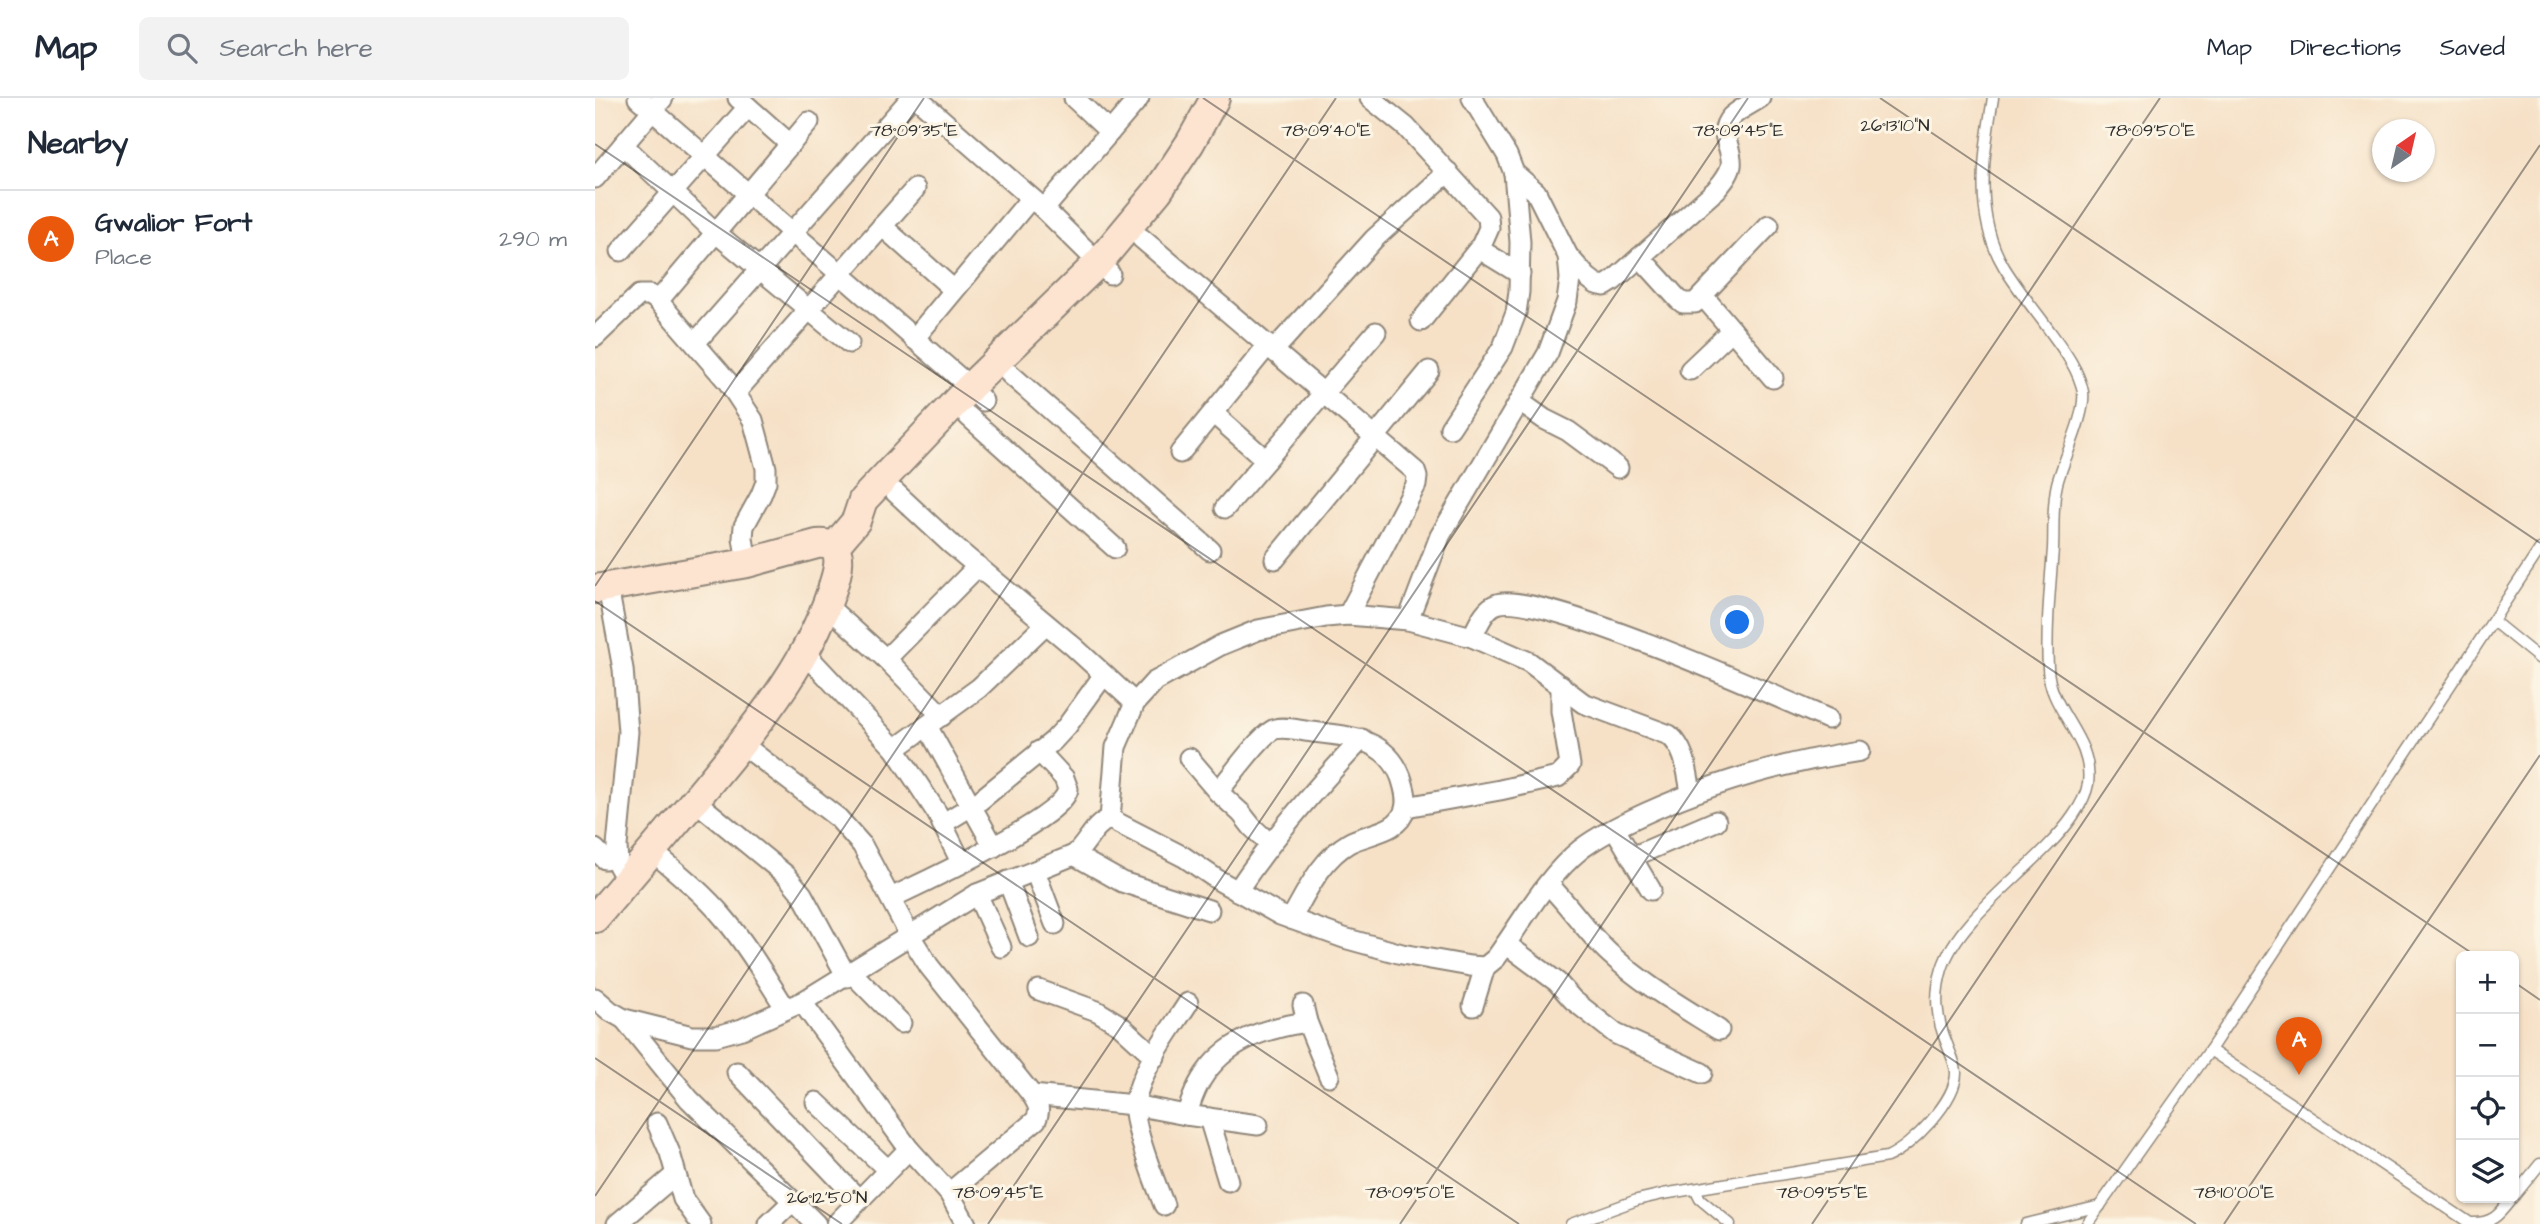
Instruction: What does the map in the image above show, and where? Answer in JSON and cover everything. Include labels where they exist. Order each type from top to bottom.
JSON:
[{"type":"street","points":[[695,343],[911,98]]},
{"type":"street","points":[[917,98],[1038,203],[1104,268]]},
{"type":"street","points":[[1074,98],[1110,132]]},
{"type":"street","points":[[914,339],[954,290],[1110,132],[1139,98]]},
{"type":"street","points":[[834,547],[856,521],[863,500],[974,401],[1010,374],[1104,268],[1190,143],[1215,98]]},
{"type":"street","points":[[856,521],[877,512],[974,401],[1104,268],[1141,238],[1199,160],[1235,98]]},
{"type":"street","points":[[1370,98],[1406,127],[1487,217],[1489,228],[1481,246],[1421,321]]},
{"type":"street","points":[[1450,428],[1503,347],[1516,313],[1520,274],[1514,173],[1507,155],[1472,98]]},
{"type":"street","points":[[1514,173],[1536,192],[1568,256],[1587,277],[1596,284],[1605,286],[1716,190],[1731,167],[1725,127],[1731,117],[1760,98]]},
{"type":"street","points":[[595,177],[623,145],[652,102],[747,194],[914,339],[1115,548]]},
{"type":"street","points":[[621,251],[705,156],[743,103],[790,144]]},
{"type":"street","points":[[658,301],[809,122]]},
{"type":"street","points":[[623,145],[715,232],[849,343]]},
{"type":"street","points":[[1180,453],[1271,347],[1374,239],[1448,172]]},
{"type":"street","points":[[736,392],[915,189]]},
{"type":"street","points":[[1640,257],[1683,303],[1695,303],[1769,225]]},
{"type":"street","points":[[882,226],[954,290]]},
{"type":"street","points":[[1141,238],[1415,471],[1416,485],[1348,615]]},
{"type":"street","points":[[1481,246],[1489,256],[1520,274]]},
{"type":"street","points":[[1408,620],[1440,536],[1548,353],[1567,301],[1570,279],[1568,256]]},
{"type":"street","points":[[595,337],[639,295],[650,295],[736,392],[753,420],[767,468],[761,495],[744,526],[747,563]]},
{"type":"street","points":[[1703,296],[1773,378]]},
{"type":"street","points":[[1690,370],[1733,330]]},
{"type":"street","points":[[1225,508],[1376,331]]},
{"type":"street","points":[[1275,559],[1429,371]]},
{"type":"street","points":[[1010,374],[1210,551]]},
{"type":"street","points":[[1520,402],[1544,419],[1568,431],[1618,468]]},
{"type":"street","points":[[1213,413],[1266,460]]},
{"type":"street","points":[[895,492],[1135,703]]},
{"type":"street","points":[[595,918],[627,881],[742,744],[790,676],[826,605],[838,567],[838,556],[834,547],[826,543],[817,544],[747,563],[601,588],[623,669],[628,732],[617,846],[618,864],[627,881]]},
{"type":"street","points":[[886,659],[978,566]]},
{"type":"street","points":[[1472,637],[1490,608],[1499,603],[1516,602],[1611,629],[1828,719]]},
{"type":"street","points":[[826,605],[886,659],[934,721],[971,806],[995,847]]},
{"type":"street","points":[[1110,819],[1116,747],[1135,703],[1154,682],[1221,645],[1258,630],[1348,615],[1408,620],[1472,637],[1529,662],[1583,702],[1669,735],[1678,742],[1691,792]]},
{"type":"street","points":[[895,749],[979,688],[1046,624]]},
{"type":"street","points":[[803,652],[895,749],[942,824],[961,862]]},
{"type":"street","points":[[942,824],[971,806],[1067,726],[1103,676]]},
{"type":"street","points":[[1406,807],[1558,777],[1566,771],[1570,765],[1561,711],[1561,685]]},
{"type":"street","points":[[1218,792],[1268,733],[1281,728],[1362,739],[1373,743],[1398,770],[1405,789],[1406,807],[1401,818],[1393,826],[1349,843],[1328,860],[1291,919]]},
{"type":"street","points":[[1237,891],[1269,843],[1311,792],[1362,739]]},
{"type":"street","points":[[742,744],[852,831],[929,966],[1039,1106],[1040,1113],[1036,1120],[949,1193]]},
{"type":"street","points":[[891,898],[995,847],[1048,813],[1067,796],[1068,789],[1064,778],[1039,751]]},
{"type":"street","points":[[1473,1006],[1485,967],[1580,850],[1615,829],[1691,792],[1798,762],[1860,751]]},
{"type":"street","points":[[1189,758],[1218,792],[1269,843]]},
{"type":"street","points":[[694,800],[787,876],[802,894],[849,975],[901,1023]]},
{"type":"street","points":[[595,998],[624,1019],[692,1036],[716,1036],[742,1029],[794,1006],[849,975],[909,934],[977,894],[1074,855],[1083,848],[1103,821],[1110,819],[1184,857],[1237,891],[1291,919],[1343,938],[1402,954],[1470,967],[1485,967]]},
{"type":"street","points":[[1632,857],[1716,821]]},
{"type":"street","points":[[1615,829],[1651,890]]},
{"type":"street","points":[[652,851],[725,918],[909,1149],[949,1193],[966,1224]]},
{"type":"street","points":[[1074,855],[1122,882],[1209,910]]},
{"type":"street","points":[[1035,871],[1055,924]]},
{"type":"street","points":[[1008,881],[1029,937]]},
{"type":"street","points":[[1549,885],[1606,951],[1624,967],[1719,1030]]},
{"type":"street","points":[[977,894],[1001,947]]},
{"type":"street","points":[[1506,944],[1557,982],[1573,1000],[1616,1034],[1702,1073]]},
{"type":"street","points":[[1039,990],[1097,1011],[1155,1057]]},
{"type":"street","points":[[1164,1205],[1146,1160],[1134,1105],[1155,1057],[1188,1003]]},
{"type":"street","points":[[1186,1115],[1199,1083],[1220,1057],[1249,1036],[1305,1014],[1329,1076]]},
{"type":"street","points":[[624,1019],[689,1099],[816,1224]]},
{"type":"street","points":[[737,1072],[859,1200]]},
{"type":"street","points":[[1032,1095],[1134,1105],[1258,1125]]},
{"type":"street","points":[[816,1102],[888,1170]]},
{"type":"street","points":[[1209,1118],[1228,1181]]},
{"type":"street","points":[[657,1123],[670,1153],[683,1199],[701,1224]]},
{"type":"street","points":[[836,1224],[909,1149]]},
{"type":"street","points":[[617,1224],[675,1175]]},
{"type":"street","points":[[769,1224],[793,1201]]},
{"type":"lane","points":[[1571,1224],[1637,1200],[1887,1157],[1904,1148],[1942,1105],[1956,1075],[1955,1064],[1939,1024],[1936,1003],[1937,985],[1946,957],[1971,922],[2065,827],[2084,799],[2088,783],[2084,750],[2052,694],[2047,670],[2057,485],[2084,396],[2074,367],[2004,267],[1993,244],[1982,174],[1993,98]]},
{"type":"lane","points":[[2087,1224],[2210,1050],[2540,549]]},
{"type":"lane","points":[[2493,621],[2540,659]]},
{"type":"lane","points":[[2210,1050],[2470,1223],[2486,1224],[2508,1203]]},
{"type":"lane","points":[[2519,1190],[2540,1164]]},
{"type":"lane","points":[[1695,1189],[1700,1199],[1730,1224]]},
{"type":"lane","points":[[2026,1224],[2100,1206]]},
{"type":"place","name":"Gwalior Fort","points":[[2299,1075]]}]
